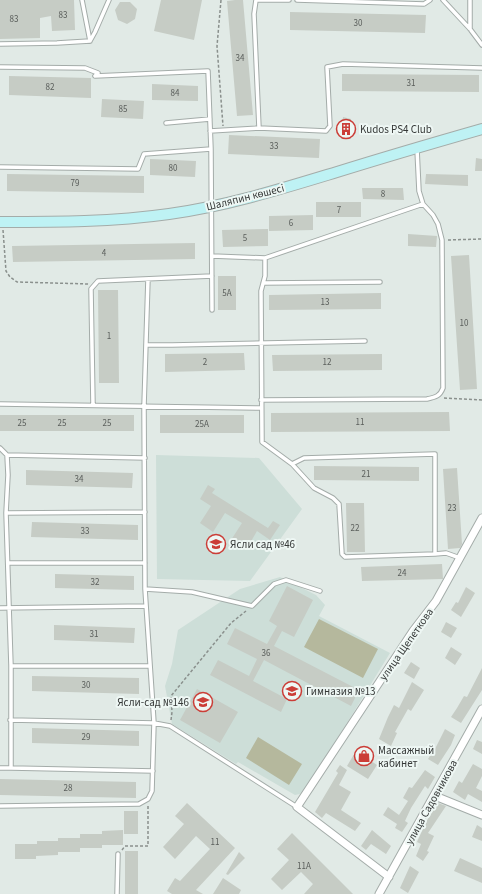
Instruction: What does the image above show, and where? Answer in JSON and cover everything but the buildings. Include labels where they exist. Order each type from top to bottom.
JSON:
[{"type":"main road","name":"Шаляпин көшесі","points":[[1,222],[76,222],[119,220],[170,214],[212,206],[262,195],[482,129]]},
{"type":"street","name":"улица Щепеткова","points":[[297,807],[413,630],[436,601],[482,518]]},
{"type":"street","name":"улица Садовникова","points":[[379,894],[435,796],[482,709]]},
{"type":"street","points":[[435,796],[482,815]]},
{"type":"street","points":[[297,807],[389,877]]},
{"type":"lane","points":[[82,0],[90,41]]},
{"type":"lane","points":[[90,41],[96,32],[109,0]]},
{"type":"lane","points":[[259,128],[254,14],[256,0],[290,0]]},
{"type":"lane","points":[[297,0],[424,4],[430,0]]},
{"type":"lane","points":[[443,0],[470,29],[482,45]]},
{"type":"lane","points":[[470,0],[470,29]]},
{"type":"lane","points":[[0,44],[90,41]]},
{"type":"lane","points":[[210,131],[259,128],[326,131],[330,126],[327,67],[343,64],[482,68]]},
{"type":"lane","points":[[0,66],[85,68],[98,74],[95,76],[208,72],[212,206],[212,310]]},
{"type":"lane","points":[[166,123],[210,119]]},
{"type":"lane","points":[[0,167],[138,169],[144,154],[211,148]]},
{"type":"lane","points":[[261,400],[427,399],[436,397],[440,394],[443,388],[442,240],[438,224],[433,215],[423,204],[419,191],[417,148]]},
{"type":"lane","points":[[212,256],[265,258],[423,204]]},
{"type":"lane","points":[[265,258],[265,276],[261,292],[262,442],[292,464],[314,488],[334,498],[339,504],[342,554],[345,557],[446,553],[460,558]]},
{"type":"lane","points":[[93,405],[91,289],[94,284],[98,281],[212,276]]},
{"type":"lane","points":[[0,806],[139,804],[148,799],[152,791],[154,723],[145,589],[144,406],[148,279]]},
{"type":"lane","points":[[263,283],[380,282]]},
{"type":"lane","points":[[146,345],[365,341]]},
{"type":"lane","points":[[0,404],[261,408]]},
{"type":"lane","points":[[0,448],[7,455],[8,474],[6,513],[11,666],[11,768]]},
{"type":"lane","points":[[292,464],[304,458],[435,454],[435,554]]},
{"type":"lane","points":[[7,455],[145,458]]},
{"type":"lane","points":[[6,513],[145,512]]},
{"type":"lane","points":[[8,563],[145,563]]},
{"type":"lane","points":[[145,589],[192,592],[252,606],[274,584],[286,580],[320,591]]},
{"type":"lane","points":[[0,608],[146,606]]},
{"type":"lane","points":[[11,666],[150,666]]},
{"type":"lane","points":[[10,720],[154,723],[170,726],[297,807]]},
{"type":"lane","points":[[0,768],[153,771]]},
{"type":"lane","points":[[117,894],[118,854]]},
{"type":"path","points":[[221,0],[217,46],[224,130]]},
{"type":"path","points":[[1,222],[6,271],[10,277],[17,282],[94,284]]},
{"type":"path","points":[[442,240],[482,239]]},
{"type":"path","points":[[436,397],[482,400]]},
{"type":"path","points":[[170,726],[172,696],[231,623],[252,606]]},
{"type":"path","points":[[118,854],[125,846],[148,846],[148,799]]},
{"type":"shaded area","name":"Ясли сад №46","points":[[156,455],[259,458],[302,509],[250,581],[157,579]]},
{"type":"shaded area","name":"Гимназия №13","points":[[280,577],[316,595],[325,605],[319,616],[390,653],[304,793],[295,795],[238,762],[236,764],[172,724],[165,686],[172,664],[178,630],[240,589]]},
{"type":"green space","points":[[319,619],[378,649],[363,678],[304,647]]},
{"type":"green space","points":[[258,737],[302,764],[289,785],[246,758]]},
{"type":"place","name":"Kudos PS4 Club","points":[[346,129]]},
{"type":"place","name":"Ясли сад №46","points":[[216,544]]},
{"type":"place","name":"Гимназия №13","points":[[292,691]]},
{"type":"place","name":"Ясли-сад №146","points":[[203,702]]},
{"type":"place","name":"Массажный кабинет","points":[[364,756]]}]
